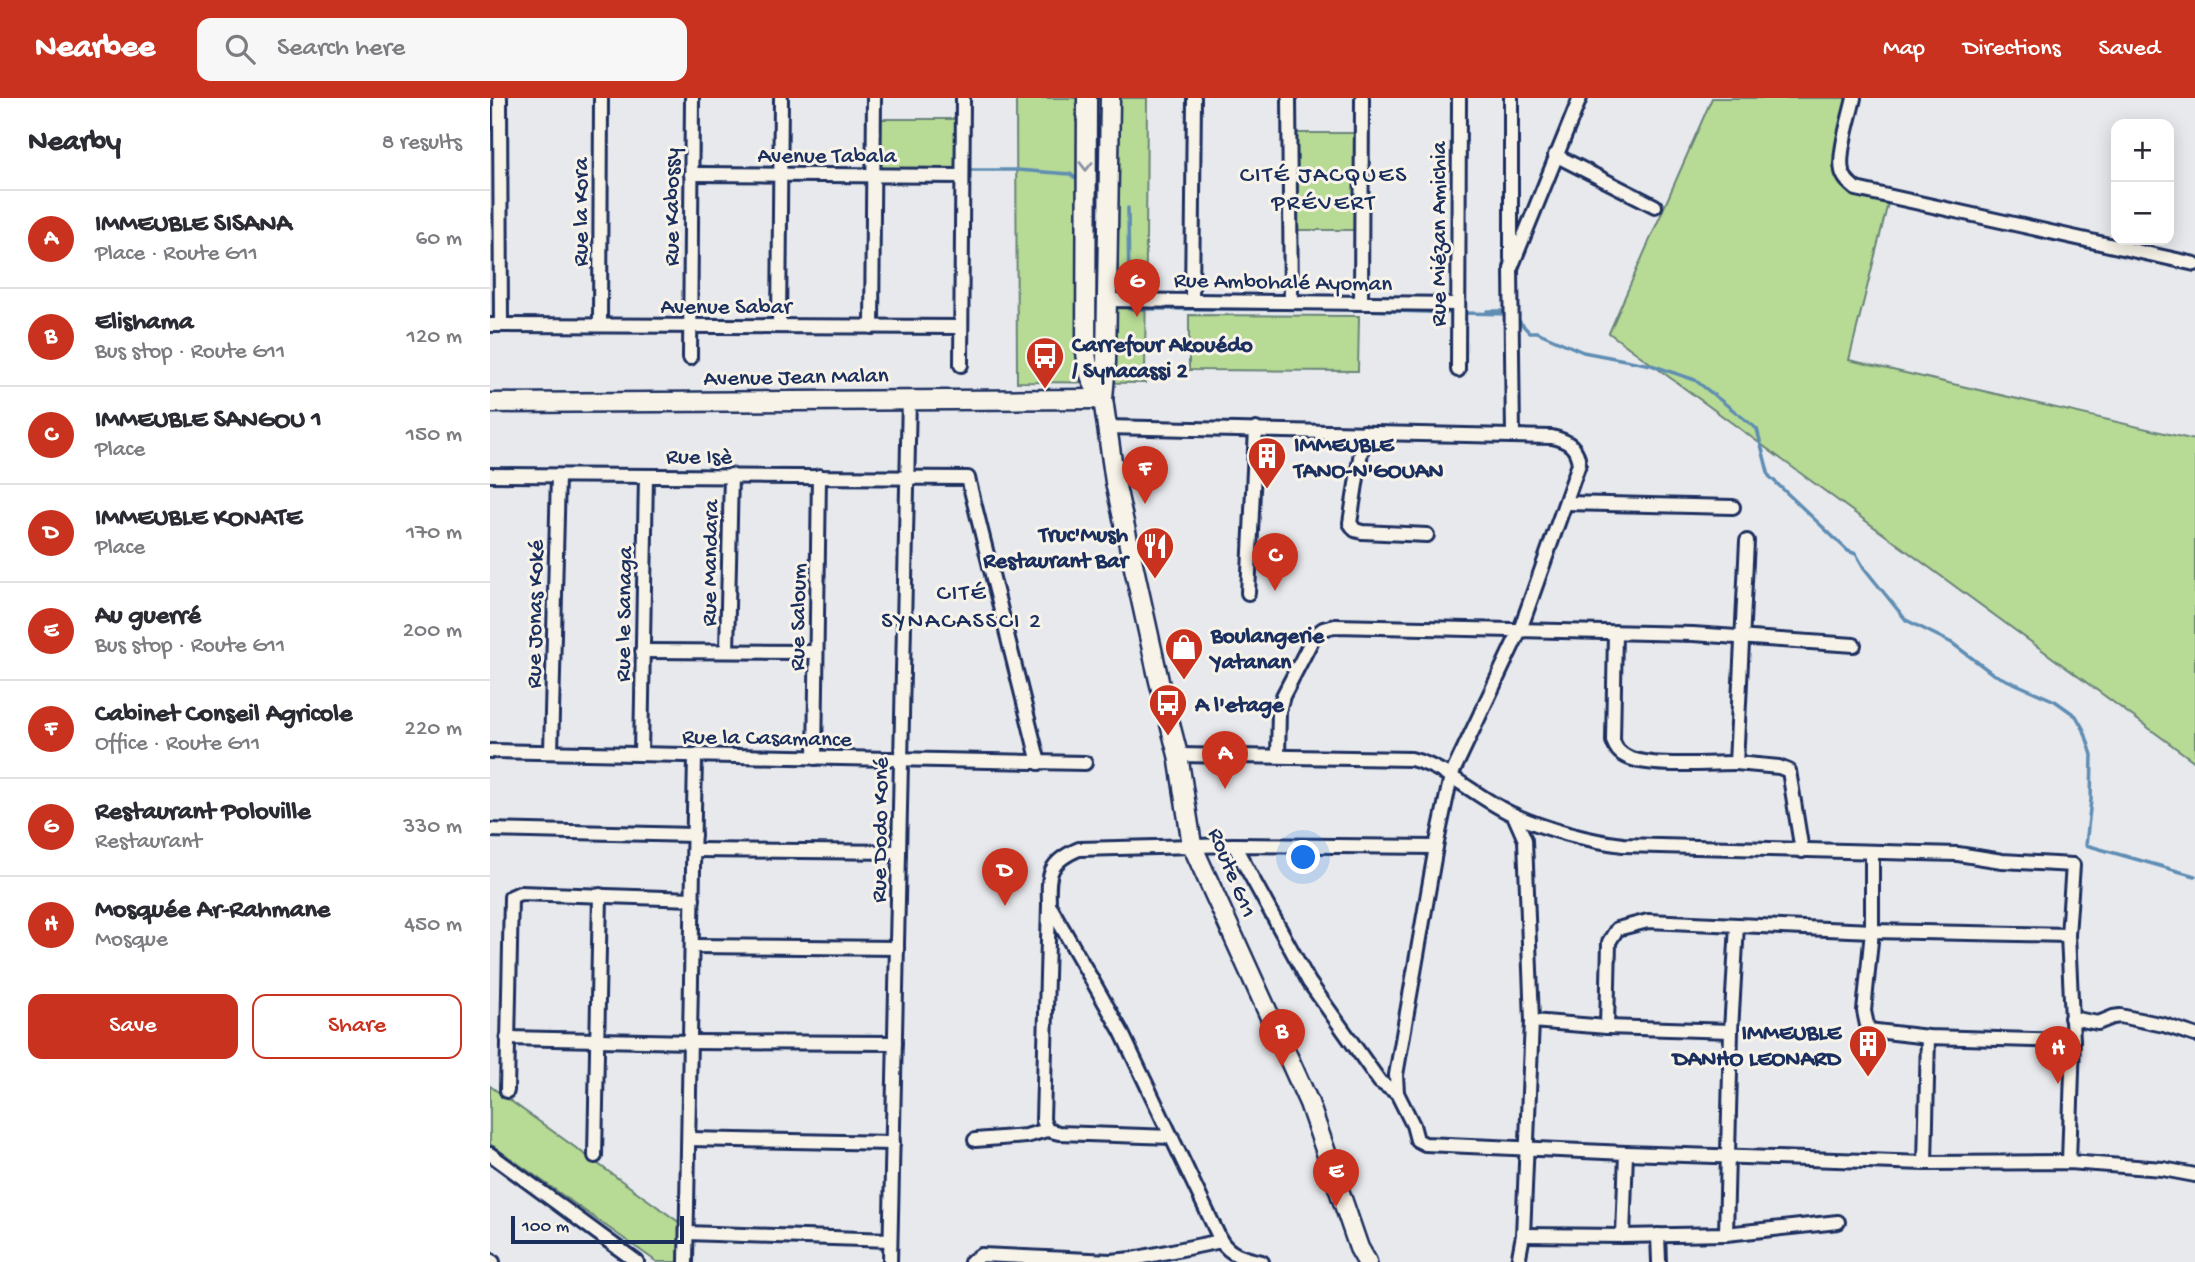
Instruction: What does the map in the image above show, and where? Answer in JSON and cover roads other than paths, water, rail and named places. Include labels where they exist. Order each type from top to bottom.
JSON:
[{"type":"main road","points":[[1087,98],[1086,352],[1093,386],[1103,399]]},
{"type":"main road","points":[[1103,399],[1107,362],[1110,98]]},
{"type":"main road","name":"Avenue Jean Malan","points":[[490,403],[909,398],[1103,399]]},
{"type":"main road","name":"Route G11","points":[[1103,399],[1115,482],[1178,755],[1192,845],[1309,1103],[1359,1248],[1367,1262]]},
{"type":"street","points":[[496,325],[500,98]]},
{"type":"street","name":"Rue la Kora","points":[[600,325],[601,98]]},
{"type":"street","name":"Rue Kabossy","points":[[690,358],[692,98]]},
{"type":"street","points":[[779,326],[781,98]]},
{"type":"street","points":[[872,327],[874,98]]},
{"type":"street","points":[[961,365],[962,98]]},
{"type":"street","points":[[1192,300],[1194,98]]},
{"type":"street","points":[[1289,98],[1291,301]]},
{"type":"street","points":[[1362,98],[1362,302]]},
{"type":"street","name":"Rue Miézan Amichia","points":[[1458,370],[1459,98]]},
{"type":"street","points":[[1511,98],[1513,436]]},
{"type":"street","points":[[1511,268],[1580,98]]},
{"type":"street","points":[[1854,98],[1842,172],[1856,189],[2195,264]]},
{"type":"street","points":[[1555,155],[1655,206]]},
{"type":"street","name":"Avenue Tabala","points":[[691,174],[962,176]]},
{"type":"street","name":"Rue Ambohalé Ayoman","points":[[1107,299],[1457,304]]},
{"type":"street","name":"Avenue Sabar","points":[[496,325],[961,327]]},
{"type":"street","name":"Rue Dodo Koné","points":[[890,1262],[909,398]]},
{"type":"street","points":[[1106,426],[1552,437],[1566,440],[1577,452],[1579,464],[1521,631],[1451,776],[1396,1075],[1397,1093],[1420,1143],[1925,1163],[2068,1162],[2164,1169],[2195,1175]]},
{"type":"street","points":[[1248,593],[1256,429]]},
{"type":"street","points":[[1364,432],[1350,523],[1354,530],[1427,535]]},
{"type":"street","name":"Rue Isè","points":[[490,475],[968,478],[1039,763]]},
{"type":"street","name":"Rue Mandara","points":[[727,651],[731,475]]},
{"type":"street","name":"Rue Jonas Koké","points":[[551,752],[558,476]]},
{"type":"street","name":"Rue le Sanaga","points":[[641,754],[646,476]]},
{"type":"street","name":"Rue Saloum","points":[[816,758],[819,477]]},
{"type":"street","points":[[1566,503],[1733,507]]},
{"type":"street","points":[[1736,763],[1747,541]]},
{"type":"street","points":[[1278,756],[1279,711],[1283,696],[1314,636],[1322,629],[1335,626],[1693,634],[1854,645]]},
{"type":"street","points":[[1615,632],[1613,741],[1616,750],[1627,758],[1643,762],[1736,763],[1779,767],[1789,771],[1802,851]]},
{"type":"street","points":[[642,651],[816,652]]},
{"type":"street","name":"Rue la Casamance","points":[[490,751],[1085,763]]},
{"type":"street","points":[[1178,755],[1411,759],[1430,764],[1514,815],[1584,838],[1612,844],[1958,854],[2002,861],[2073,865],[2068,935],[2073,1041],[2068,1162]]},
{"type":"street","points":[[686,1262],[695,756]]},
{"type":"street","points":[[1514,815],[1525,840],[1532,1021],[1523,1235],[1518,1262]]},
{"type":"street","points":[[490,830],[694,835]]},
{"type":"street","points":[[1047,1129],[1042,1120],[1048,880],[1054,864],[1079,849],[1192,845],[1436,847]]},
{"type":"street","points":[[1234,845],[1309,982],[1380,1082],[1397,1093]]},
{"type":"street","points":[[695,850],[899,852]]},
{"type":"street","points":[[1872,853],[1872,931],[1864,1012],[1868,1030],[1928,1037],[2073,1041]]},
{"type":"street","points":[[507,1091],[511,897],[520,893],[694,899]]},
{"type":"street","points":[[595,1156],[600,895]]},
{"type":"street","points":[[1049,904],[1121,1031],[1221,1241],[1227,1250],[1235,1255],[1262,1262]]},
{"type":"street","points":[[1606,1027],[1609,942],[1617,929],[1648,921],[1872,931],[2068,935]]},
{"type":"street","points":[[1726,1234],[1731,1031],[1737,925]]},
{"type":"street","points":[[693,946],[897,948]]},
{"type":"street","points":[[2071,1018],[2098,1023],[2120,1017],[2164,1025],[2195,1035]]},
{"type":"street","points":[[1532,1021],[1606,1027],[1731,1031]]},
{"type":"street","points":[[1925,1163],[1928,1037]]},
{"type":"street","points":[[507,1038],[895,1044]]},
{"type":"street","points":[[975,1140],[1026,1136],[1047,1129],[1059,1133],[1172,1136]]},
{"type":"street","points":[[689,1139],[892,1143]]},
{"type":"street","points":[[1623,1236],[1626,1153]]},
{"type":"street","points":[[490,1154],[637,1262]]},
{"type":"street","points":[[1523,1235],[1726,1234],[1838,1222]]},
{"type":"street","points":[[687,1233],[890,1240]]},
{"type":"street","points":[[1658,1235],[1659,1262]]},
{"type":"street","points":[[971,1262],[981,1255],[1111,1261],[1221,1241]]},
{"type":"waterway","points":[[699,98],[699,152]]},
{"type":"waterway","points":[[698,152],[698,166],[717,168]]},
{"type":"waterway","points":[[715,168],[774,169]]},
{"type":"waterway","points":[[790,169],[833,169]]},
{"type":"waterway","points":[[881,169],[922,169]]},
{"type":"waterway","points":[[921,170],[959,170]]},
{"type":"waterway","points":[[967,170],[1070,174],[1082,183]]},
{"type":"waterway","points":[[1094,204],[1101,223]]},
{"type":"waterway","points":[[1128,208],[1129,292]]},
{"type":"waterway","points":[[1115,267],[1125,296]]},
{"type":"waterway","points":[[1127,304],[1129,309],[1334,309],[1455,313]]},
{"type":"waterway","points":[[1487,311],[1506,311]]},
{"type":"waterway","points":[[1463,313],[1508,314]]},
{"type":"waterway","points":[[1517,319],[1529,332],[1537,332],[1583,352],[1651,365],[1695,380],[1757,429],[1769,476],[1848,551],[1856,554],[1906,620],[1952,643],[1993,674],[2055,701],[2076,716],[2092,755],[2086,845],[2195,876]]},
{"type":"place","name":"Restaurant Poloville","points":[[1137,317]]},
{"type":"place","name":"Carrefour Akouédo / Synacassi 2","points":[[1045,390]]},
{"type":"place","name":"IMMEUBLE TANO-N'GOUAN","points":[[1267,490]]},
{"type":"place","name":"Cabinet Conseil Agricole","points":[[1145,504]]},
{"type":"place","name":"Truc'Mush Restaurant Bar","points":[[1155,580]]},
{"type":"place","name":"IMMEUBLE SANGOU 1","points":[[1275,591]]},
{"type":"place","name":"Boulangerie Yatanan","points":[[1184,681]]},
{"type":"place","name":"A l'etage","points":[[1168,737]]},
{"type":"place","name":"IMMEUBLE SISANA","points":[[1225,789]]},
{"type":"place","name":"IMMEUBLE KONATE","points":[[1005,906]]},
{"type":"place","name":"Elishama","points":[[1282,1067]]},
{"type":"place","name":"IMMEUBLE DANHO LEONARD","points":[[1868,1078]]},
{"type":"place","name":"Mosquée Ar-Rahmane","points":[[2058,1084]]},
{"type":"place","name":"Au guerré","points":[[1336,1207]]},
{"type":"district","name":"CITÉ JACQUES PRÉVERT","points":[[1324,187]]},
{"type":"district","name":"CITÉ SYNACASSCI 2","points":[[962,605]]}]
